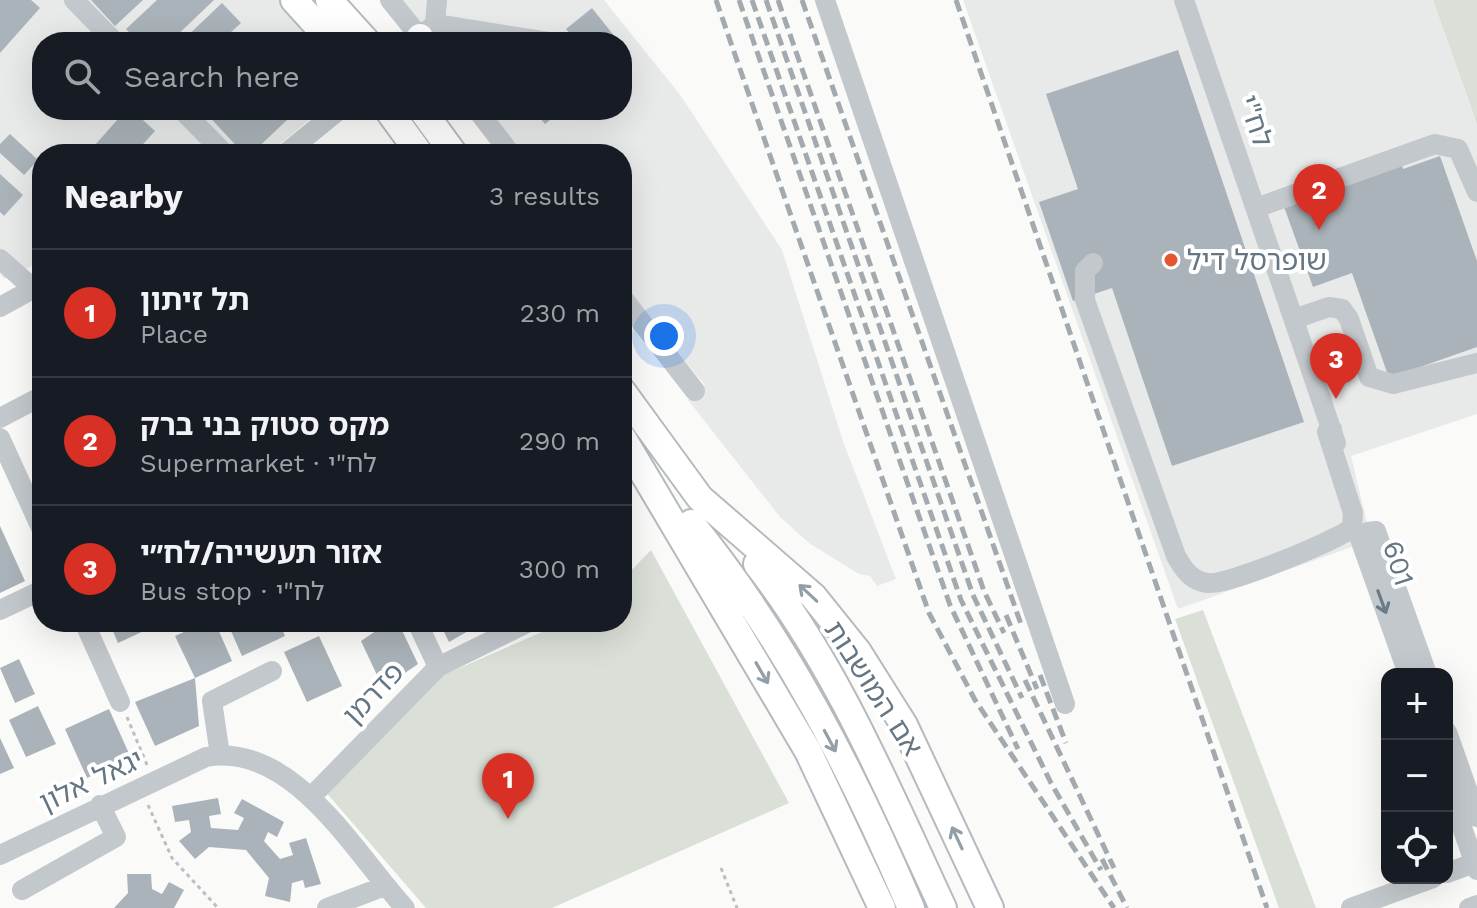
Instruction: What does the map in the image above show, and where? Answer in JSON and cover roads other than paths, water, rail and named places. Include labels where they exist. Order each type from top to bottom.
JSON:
[{"type":"main road","points":[[294,0],[323,32]]},
{"type":"main road","points":[[329,0],[358,32]]},
{"type":"main road","points":[[395,120],[413,144]]},
{"type":"main road","points":[[431,120],[447,144]]},
{"type":"main road","name":"אם המושבות","points":[[632,405],[683,477],[726,524],[813,596],[858,652],[904,725],[990,908]]},
{"type":"main road","points":[[632,450],[732,578],[798,682],[855,787],[911,908]]},
{"type":"main road","points":[[632,452],[808,751],[882,908]]},
{"type":"main road","points":[[726,524],[779,593],[842,697],[943,908]]},
{"type":"street","points":[[74,0],[105,32]]},
{"type":"street","points":[[390,0],[419,32]]},
{"type":"street","points":[[425,32],[437,0]]},
{"type":"street","points":[[825,0],[1065,704]]},
{"type":"street","name":"לח\"י","points":[[1184,0],[1368,532]]},
{"type":"street","points":[[192,120],[215,144]]},
{"type":"street","points":[[297,144],[327,120]]},
{"type":"street","points":[[485,120],[503,144]]},
{"type":"street","points":[[1256,208],[1444,143],[1463,155],[1477,192]]},
{"type":"street","points":[[0,259],[32,282]]},
{"type":"street","points":[[1093,263],[1085,271],[1085,300],[1183,568],[1199,582],[1216,584],[1332,541],[1352,528],[1353,513],[1327,432],[1332,429]]},
{"type":"street","points":[[0,307],[32,289]]},
{"type":"street","points":[[1294,319],[1329,307],[1342,309],[1349,319],[1369,377],[1383,383],[1393,384],[1477,363]]},
{"type":"street","points":[[632,310],[695,391]]},
{"type":"street","points":[[1110,331],[1155,460],[1147,471]]},
{"type":"street","points":[[0,418],[32,401]]},
{"type":"street","points":[[0,438],[32,508]]},
{"type":"street","name":"601","points":[[1406,668],[1360,539],[1368,532],[1376,531],[1425,668]]},
{"type":"street","points":[[0,610],[32,595]]},
{"type":"street","points":[[88,632],[120,702]]},
{"type":"street","points":[[422,632],[438,667]]},
{"type":"street","name":"פדרמן","points":[[311,797],[438,667],[509,632]]},
{"type":"street","points":[[272,671],[212,701],[213,756],[267,767],[311,797],[405,908]]},
{"type":"street","points":[[1450,740],[1477,817]]},
{"type":"street","name":"יגאל אלון","points":[[0,855],[100,805],[213,756]]},
{"type":"street","points":[[1453,802],[1477,870]]},
{"type":"street","points":[[22,890],[116,837],[100,805]]},
{"type":"street","points":[[1453,871],[1477,862]]},
{"type":"street","points":[[1351,908],[1417,884]]},
{"type":"street","points":[[327,908],[385,886]]},
{"type":"street","points":[[1469,908],[1477,905]]},
{"type":"railway","points":[[716,0],[929,613],[975,700],[1114,908]]},
{"type":"railway","points":[[739,0],[950,605],[1018,749]]},
{"type":"railway","points":[[752,0],[961,600],[1051,783],[1101,870]]},
{"type":"railway","points":[[766,0],[973,595],[1022,698]]},
{"type":"railway","points":[[778,0],[984,591],[1004,633]]},
{"type":"railway","points":[[802,0],[1022,627]]},
{"type":"railway","points":[[956,0],[1267,908]]},
{"type":"railway","points":[[1006,615],[1037,689]]},
{"type":"railway","points":[[1040,675],[1066,743]]},
{"type":"railway","points":[[1025,680],[1114,868]]},
{"type":"railway","points":[[1102,859],[1127,908]]},
{"type":"place","name":"מקס סטוק בני ברק","points":[[1319,230]]},
{"type":"place","name":"שופרסל דיל","points":[[1171,260]]},
{"type":"place","name":"אזור תעשייה/לח״י","points":[[1336,399]]},
{"type":"place","name":"תל זיתון","points":[[508,819]]}]
